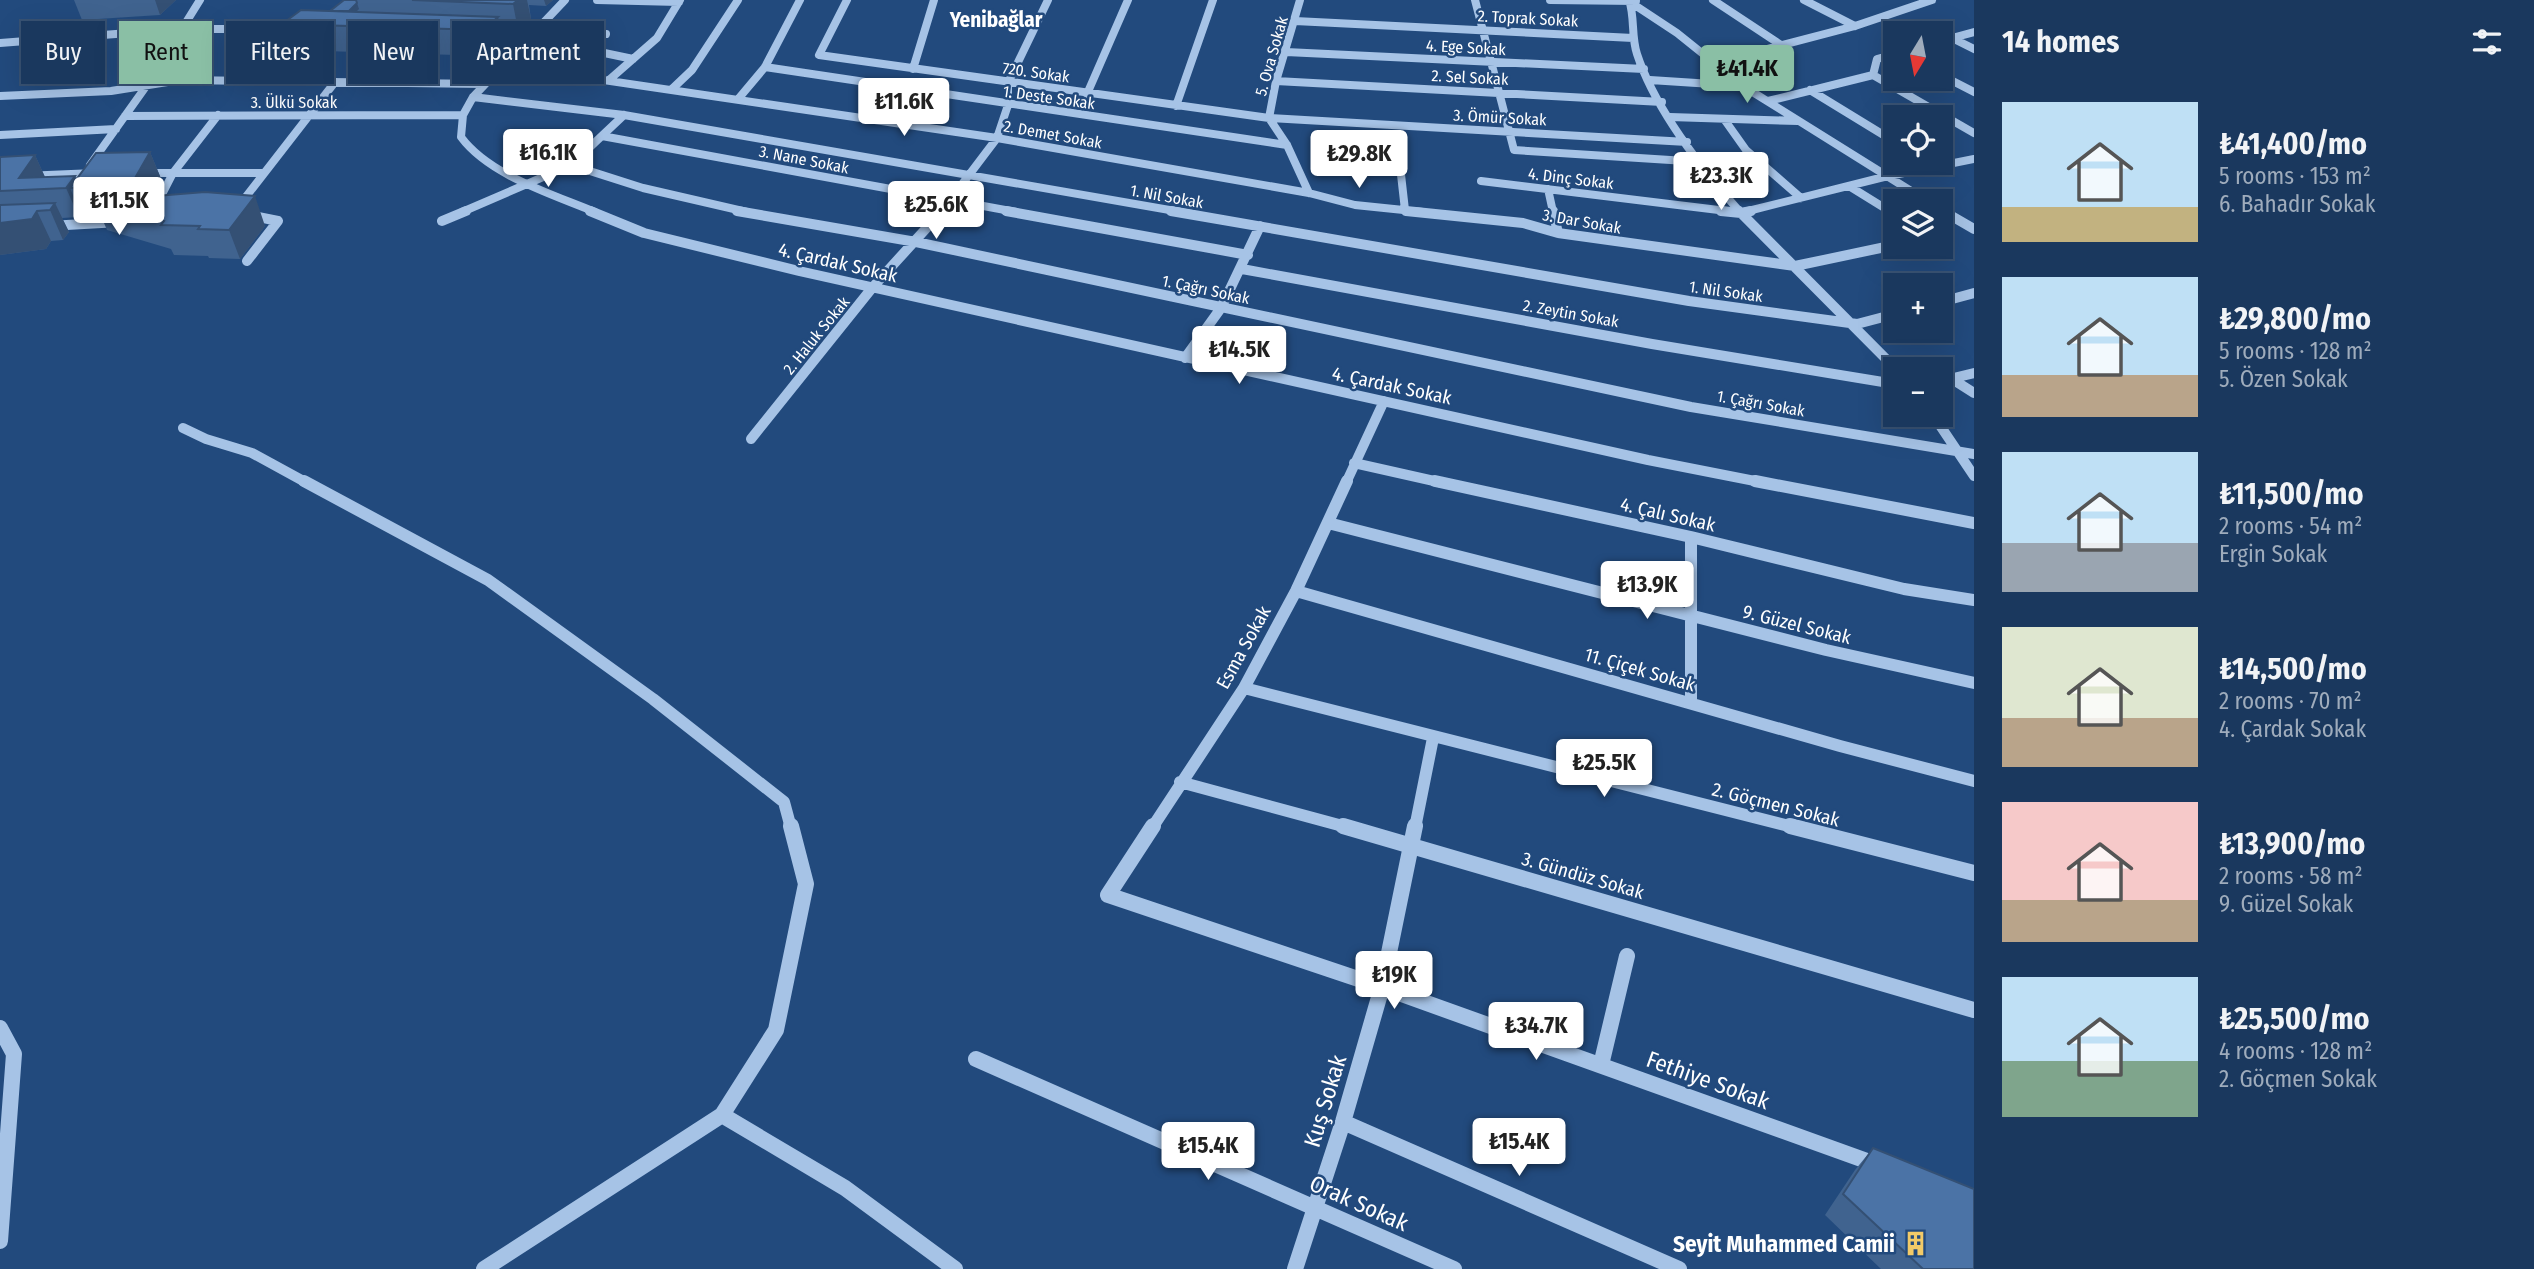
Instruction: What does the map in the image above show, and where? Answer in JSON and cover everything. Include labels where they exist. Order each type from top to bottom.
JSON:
[{"type":"street","points":[[186,21],[200,0]]},
{"type":"street","points":[[543,21],[565,0]]},
{"type":"street","points":[[597,0],[680,1]]},
{"type":"street","points":[[672,89],[692,70],[738,0]]},
{"type":"street","points":[[739,98],[765,67],[800,0]]},
{"type":"street","name":"720. Sokak","points":[[847,0],[818,54],[1269,118]]},
{"type":"street","points":[[913,69],[934,0]]},
{"type":"street","name":"2. Haluk Sokak","points":[[751,439],[873,288],[951,201],[997,138],[1008,105],[1008,83],[1048,0]]},
{"type":"street","points":[[1087,94],[1128,0]]},
{"type":"street","points":[[1176,106],[1213,0]]},
{"type":"street","name":"5. Ova Sokak","points":[[1300,0],[1276,81],[1269,118],[1287,145],[1309,193]]},
{"type":"street","points":[[1475,0],[1514,149],[1702,162]]},
{"type":"street","points":[[1550,0],[1633,1],[1743,86],[1906,189]]},
{"type":"street","points":[[1713,0],[1781,45]]},
{"type":"street","points":[[1804,0],[1855,26]]},
{"type":"street","points":[[1714,63],[1855,26],[1932,0]]},
{"type":"street","points":[[609,80],[657,38],[680,1]]},
{"type":"street","points":[[1633,1],[1633,38],[1637,55],[1670,117],[1687,142],[1741,213],[1857,324],[1886,357]]},
{"type":"street","points":[[536,12],[550,13]]},
{"type":"street","name":"2. Toprak Sokak","points":[[1295,22],[1633,38]]},
{"type":"street","points":[[1953,38],[1974,32]]},
{"type":"street","points":[[0,43],[119,34]]},
{"type":"street","points":[[1953,38],[1974,49]]},
{"type":"street","name":"4. Ege Sokak","points":[[1286,52],[1644,69]]},
{"type":"street","points":[[604,53],[633,59]]},
{"type":"street","points":[[1873,75],[1877,59],[1883,57]]},
{"type":"street","name":"1. Deste Sokak","points":[[765,67],[1287,145]]},
{"type":"street","points":[[1768,101],[1873,75],[1974,132]]},
{"type":"street","name":"2. Demet Sokak","points":[[604,79],[997,138],[1309,193]]},
{"type":"street","points":[[0,96],[111,91],[180,80],[452,84]]},
{"type":"street","points":[[1650,80],[1743,86]]},
{"type":"street","name":"2. Sel Sokak","points":[[1276,81],[1662,102]]},
{"type":"street","points":[[1953,81],[1974,92]]},
{"type":"street","points":[[236,210],[335,82]]},
{"type":"street","points":[[484,84],[463,115],[461,137],[472,152],[525,183]]},
{"type":"street","points":[[84,173],[147,85]]},
{"type":"street","points":[[1810,90],[1883,135]]},
{"type":"street","name":"1. Nil Sokak","points":[[473,97],[624,115],[1689,300],[1857,324]]},
{"type":"street","points":[[148,221],[173,173],[218,115]]},
{"type":"street","name":"3. Ülkü Sokak","points":[[125,116],[463,115]]},
{"type":"street","points":[[442,221],[571,165],[624,115]]},
{"type":"street","points":[[1670,117],[1798,121]]},
{"type":"street","name":"3. Ömür Sokak","points":[[1269,118],[1687,142]]},
{"type":"street","points":[[1724,119],[1746,150],[1801,198]]},
{"type":"street","points":[[0,135],[116,129]]},
{"type":"street","name":"3. Nane Sokak","points":[[602,136],[1248,255]]},
{"type":"street","points":[[1398,148],[1405,210]]},
{"type":"street","points":[[1953,162],[1974,159]]},
{"type":"street","points":[[1963,161],[1974,168]]},
{"type":"street","name":"1. Çağrı Sokak","points":[[571,165],[643,188],[723,208],[916,242],[1691,407],[1961,454]]},
{"type":"street","points":[[0,177],[110,173]]},
{"type":"street","points":[[135,173],[264,173]]},
{"type":"street","points":[[1741,213],[1892,175]]},
{"type":"street","name":"4. Dinç Sokak","points":[[1481,181],[1741,213]]},
{"type":"street","name":"4. Çardak Sokak","points":[[525,183],[644,233],[873,288],[1648,460],[1974,523]]},
{"type":"street","points":[[1849,186],[1883,207]]},
{"type":"street","points":[[1548,189],[1558,233]]},
{"type":"street","name":"3. Dar Sokak","points":[[1309,193],[1354,205],[1523,223],[1558,233],[1795,266],[1883,248]]},
{"type":"street","points":[[223,211],[236,210],[278,221],[247,261]]},
{"type":"street","points":[[1953,216],[1974,229]]},
{"type":"street","points":[[38,226],[126,222]]},
{"type":"street","points":[[1185,358],[1221,308],[1242,269],[1260,226]]},
{"type":"street","name":"2. Zeytin Sokak","points":[[1242,269],[1652,344],[1883,382]]},
{"type":"street","points":[[1953,299],[1974,293]]},
{"type":"street","points":[[1857,324],[1883,317]]},
{"type":"street","points":[[1953,378],[1974,373]]},
{"type":"street","points":[[1953,383],[1974,393]]},
{"type":"street","name":"Esma Sokak","points":[[1108,895],[1244,688],[1296,591],[1384,401]]},
{"type":"street","points":[[1942,427],[1974,476]]},
{"type":"street","points":[[183,428],[206,439],[252,453],[488,580],[653,699],[784,802],[806,884],[776,1030],[722,1115],[484,1269]]},
{"type":"street","points":[[1961,454],[1974,454]]},
{"type":"street","name":"4. Çalı Sokak","points":[[1354,463],[1691,537],[1904,589],[1974,600]]},
{"type":"street","name":"9. Güzel Sokak","points":[[1328,523],[1826,650],[1974,683]]},
{"type":"street","points":[[1691,537],[1691,703]]},
{"type":"street","name":"11. Çiçek Sokak","points":[[1296,591],[1974,781]]},
{"type":"street","name":"2. Göçmen Sokak","points":[[1244,688],[1974,873]]},
{"type":"street","name":"Kuş Sokak","points":[[1295,1269],[1343,1122],[1382,987],[1433,738]]},
{"type":"street","name":"3. Gündüz Sokak","points":[[1180,782],[1412,845],[1974,1010]]},
{"type":"street","name":"Fethiye Sokak","points":[[1108,895],[1382,987],[1897,1171]]},
{"type":"street","points":[[1601,1065],[1626,956]]},
{"type":"street","points":[[0,1028],[14,1055],[0,1241]]},
{"type":"street","name":"Orak Sokak","points":[[976,1059],[1454,1269]]},
{"type":"street","points":[[722,1115],[845,1188],[955,1269]]},
{"type":"street","points":[[1343,1122],[1679,1269]]},
{"type":"building","points":[[344,0],[356,0],[357,3],[349,11],[330,11]]},
{"type":"building","points":[[412,0],[518,0],[513,4]]},
{"type":"building","points":[[301,10],[498,17],[493,21],[452,21],[452,29],[438,29],[438,21],[348,21],[348,26],[334,26],[334,21],[286,21]]},
{"type":"building","points":[[150,152],[131,185],[70,188],[96,153]]},
{"type":"building","points":[[35,155],[19,178],[75,176],[66,188],[0,191],[0,157]]},
{"type":"building","points":[[205,192],[255,196],[229,230],[161,225],[164,221],[94,201]]},
{"type":"building","points":[[55,203],[50,210],[37,211],[32,219],[0,223],[0,205]]},
{"type":"building","name":"Seyit Muhammed Camii","points":[[1873,1148],[1974,1189],[1974,1269],[1923,1269],[1843,1194]]},
{"type":"place","name":"Seyit Muhammed Camii","points":[[1915,1244]]},
{"type":"district","name":"Yenibağlar","points":[[996,20]]}]
